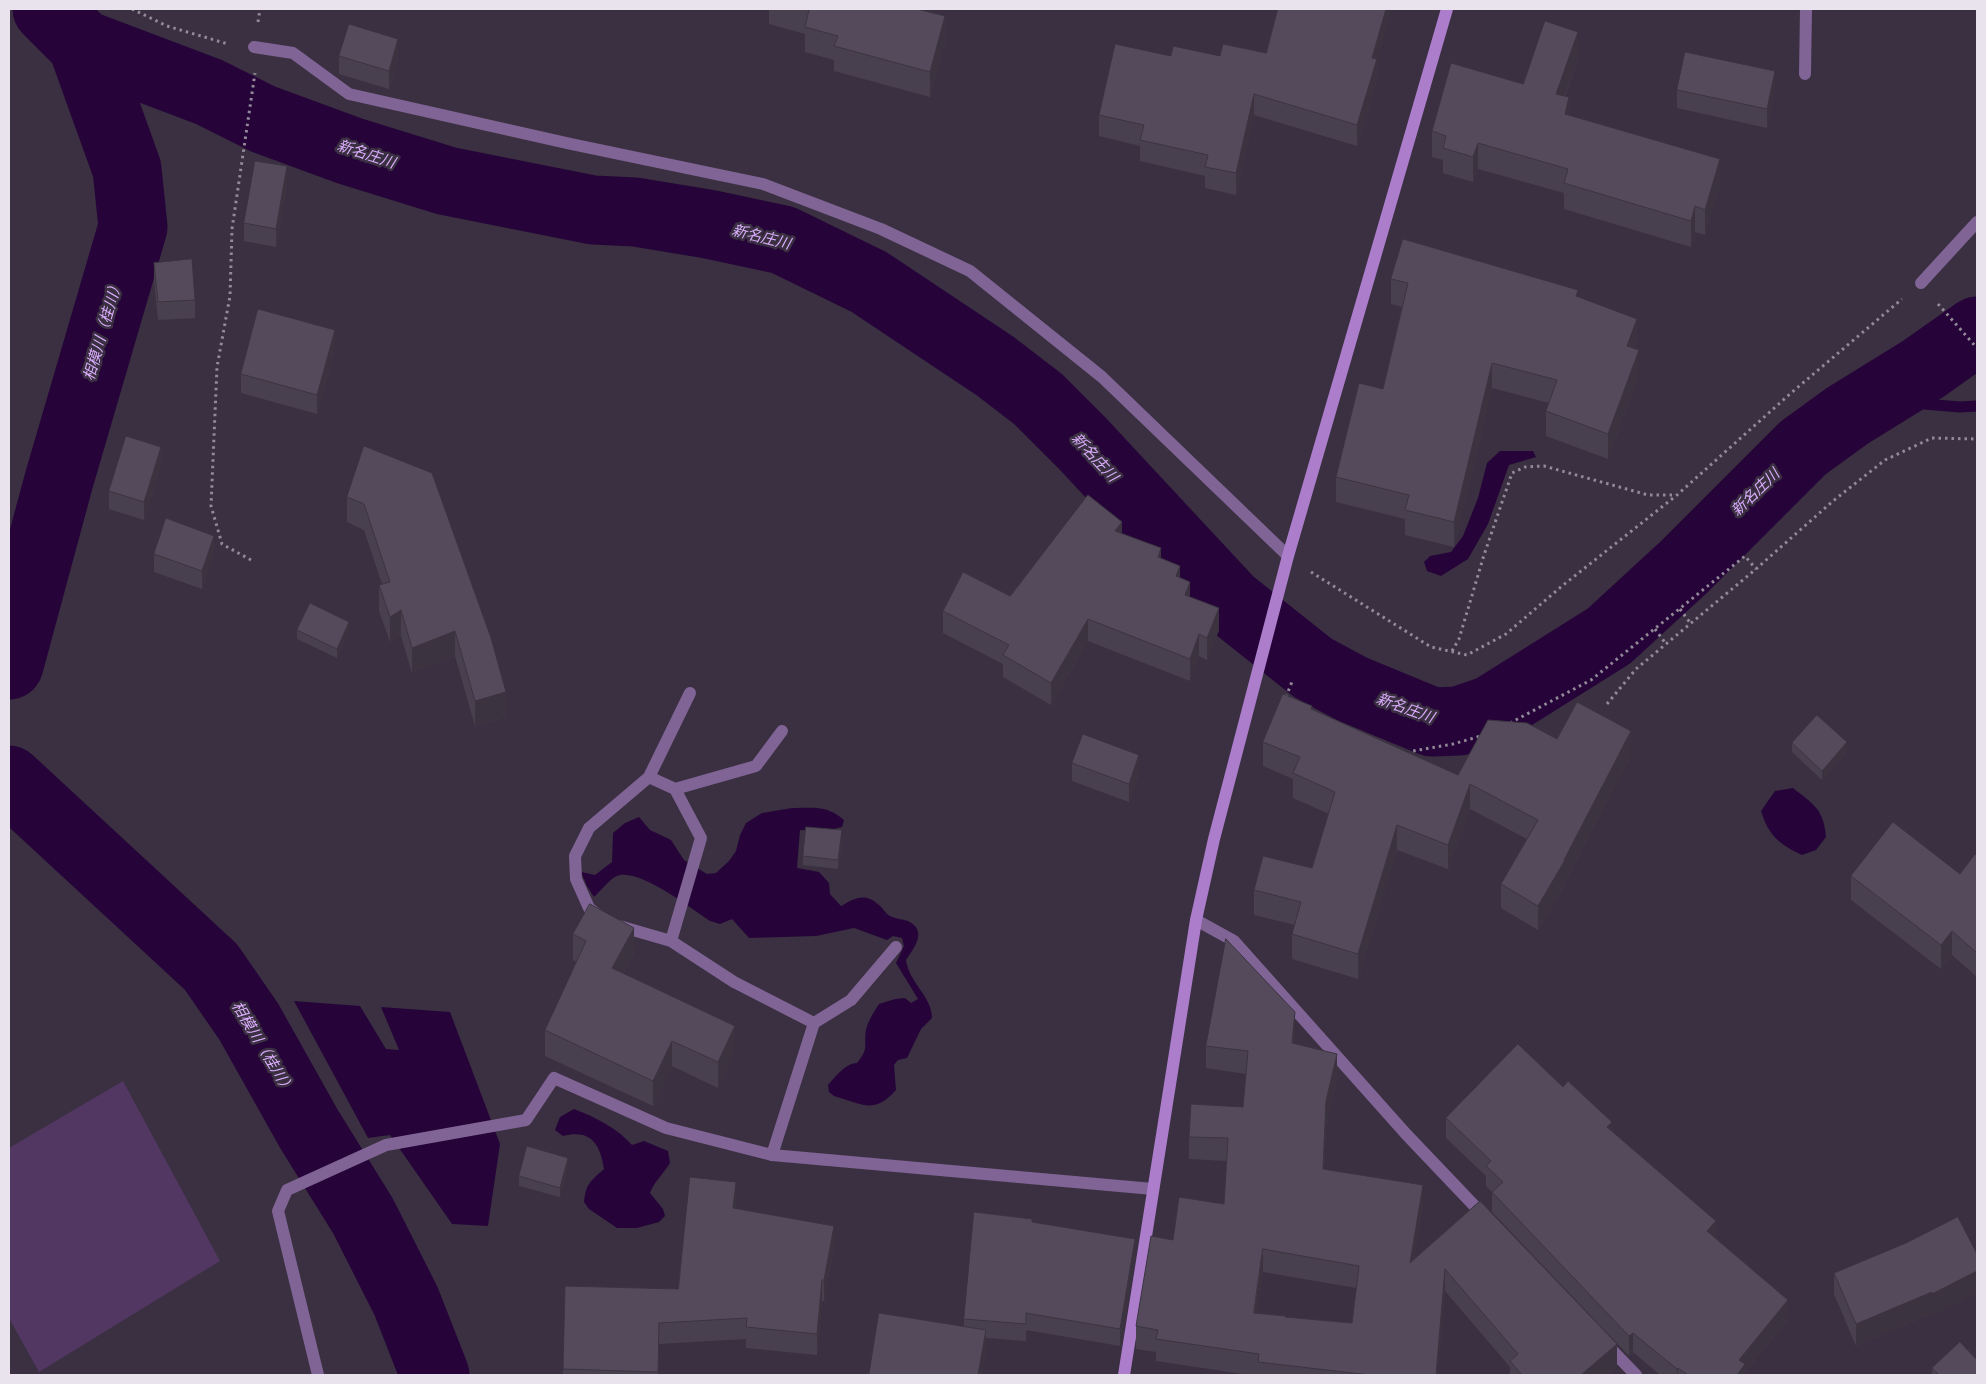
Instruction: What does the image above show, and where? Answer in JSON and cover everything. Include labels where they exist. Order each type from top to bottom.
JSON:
[{"type":"street","points":[[1124,1375],[1196,920],[1214,839],[1286,562],[1447,9]]},
{"type":"street","points":[[1805,74],[1806,9]]},
{"type":"street","points":[[254,47],[293,53],[349,94],[571,144],[763,184],[881,229],[970,271],[1102,377],[1286,562]]},
{"type":"street","points":[[1921,283],[1977,222]]},
{"type":"street","points":[[690,693],[649,777],[589,828],[575,856],[576,879],[589,908],[608,923],[671,941],[734,982],[814,1023]]},
{"type":"street","points":[[649,777],[675,788],[756,766],[782,731]]},
{"type":"street","points":[[671,941],[701,838],[675,788]]},
{"type":"street","points":[[1196,920],[1234,941],[1406,1134],[1494,1226]]},
{"type":"street","points":[[772,1155],[814,1023],[851,1000],[896,947]]},
{"type":"street","points":[[318,1375],[278,1211],[287,1190],[386,1145],[526,1120],[554,1078],[666,1128],[772,1155],[1154,1189]]},
{"type":"street","points":[[1596,1333],[1636,1375]]},
{"type":"path","points":[[132,9],[167,26],[232,45],[254,47]]},
{"type":"path","points":[[251,560],[222,544],[211,506],[217,366],[230,296],[232,229],[255,72]]},
{"type":"path","points":[[1286,562],[1323,580],[1431,646],[1467,655],[1506,634],[1562,586],[1677,495],[1792,393],[1921,283]]},
{"type":"path","points":[[1935,300],[1977,348]]},
{"type":"path","points":[[1608,704],[1636,669],[1756,569],[1833,501],[1886,460],[1932,438],[1977,439]]},
{"type":"path","points":[[1452,651],[1459,638],[1484,555],[1512,473],[1525,467],[1544,466],[1648,495],[1677,495]]},
{"type":"path","points":[[1509,723],[1590,680],[1745,556],[1756,569]]},
{"type":"path","points":[[1680,609],[1691,624]]},
{"type":"path","points":[[1655,629],[1666,644]]},
{"type":"path","points":[[1293,679],[1286,697],[1293,701]]},
{"type":"path","points":[[1403,754],[1410,759],[1413,751],[1453,744],[1484,735]]},
{"type":"shaded area","points":[[1500,451],[1533,451],[1536,457],[1509,465],[1488,524],[1468,559],[1441,576],[1427,571],[1424,562],[1430,556],[1451,552],[1463,536],[1478,498],[1487,463]]},
{"type":"shaded area","points":[[1793,788],[1820,813],[1825,828],[1826,837],[1816,850],[1802,855],[1781,843],[1771,833],[1761,811],[1775,791]]},
{"type":"shaded area","points":[[792,808],[826,810],[844,820],[842,827],[825,831],[800,830],[797,868],[819,872],[829,883],[830,894],[841,906],[855,899],[865,897],[874,901],[890,916],[908,921],[917,930],[918,940],[906,960],[911,976],[925,996],[932,1018],[921,1029],[907,1058],[898,1060],[894,1065],[896,1090],[881,1103],[874,1105],[860,1104],[834,1096],[829,1092],[828,1085],[841,1071],[849,1065],[857,1063],[861,1058],[865,1050],[867,1027],[879,1004],[905,998],[911,1003],[918,999],[896,963],[904,946],[902,938],[893,936],[887,940],[854,928],[816,936],[749,938],[732,919],[720,924],[710,921],[665,891],[638,878],[626,875],[617,876],[608,882],[594,897],[581,872],[595,875],[612,862],[613,833],[625,823],[639,817],[650,830],[671,840],[684,860],[707,874],[716,873],[729,861],[736,851],[740,835],[746,823],[762,813]]},
{"type":"shaded area","points":[[294,1001],[360,1006],[386,1049],[399,1050],[381,1007],[450,1012],[500,1144],[488,1226],[452,1224],[390,1135],[368,1138]]},
{"type":"shaded area","points":[[123,1081],[220,1261],[39,1372],[9,1318],[9,1148]]},
{"type":"shaded area","points":[[574,1109],[620,1133],[632,1145],[644,1141],[668,1151],[670,1163],[650,1193],[663,1209],[665,1216],[659,1222],[637,1228],[617,1228],[589,1209],[584,1202],[586,1191],[592,1180],[604,1169],[600,1152],[592,1140],[587,1137],[572,1134],[563,1136],[555,1130],[560,1117]]},
{"type":"building","points":[[805,9],[917,9],[945,16],[930,72],[834,46],[838,36],[805,27],[809,10]]},
{"type":"building","points":[[1278,9],[1386,9],[1372,58],[1377,59],[1357,125],[1254,94],[1236,173],[1205,167],[1208,155],[1140,140],[1144,125],[1099,115],[1115,44],[1171,56],[1173,46],[1220,56],[1223,44],[1266,53]]},
{"type":"building","points":[[1545,21],[1578,32],[1556,94],[1569,97],[1565,114],[1720,159],[1705,210],[1695,206],[1691,221],[1564,183],[1568,169],[1478,143],[1473,157],[1443,148],[1446,136],[1432,131],[1451,63],[1523,84]]},
{"type":"building","points":[[349,24],[398,39],[389,71],[339,56]]},
{"type":"building","points":[[1685,52],[1775,71],[1767,109],[1677,90]]},
{"type":"building","points":[[255,161],[287,166],[276,229],[244,223]]},
{"type":"building","points":[[1403,239],[1578,290],[1576,296],[1637,319],[1627,346],[1639,350],[1608,434],[1546,411],[1557,380],[1492,363],[1454,522],[1405,510],[1409,495],[1336,477],[1359,383],[1383,389],[1408,283],[1391,279]]},
{"type":"building","points":[[192,259],[195,300],[158,302],[154,263]]},
{"type":"building","points":[[258,309],[335,330],[317,395],[241,374]]},
{"type":"building","points":[[126,436],[161,447],[144,502],[109,491]]},
{"type":"building","points":[[364,446],[432,473],[491,638],[506,692],[475,701],[455,631],[412,648],[401,610],[390,617],[379,585],[390,582],[364,504],[347,497]]},
{"type":"building","points":[[1088,495],[1122,522],[1115,531],[1161,548],[1158,557],[1180,566],[1176,576],[1190,582],[1185,595],[1219,608],[1207,638],[1199,634],[1190,659],[1088,619],[1051,683],[1003,655],[1009,645],[943,611],[963,572],[1010,596]]},
{"type":"building","points":[[166,518],[214,536],[202,571],[154,554]]},
{"type":"building","points":[[310,603],[349,622],[337,649],[297,630]]},
{"type":"building","points":[[1283,694],[1312,706],[1311,709],[1458,775],[1488,720],[1527,723],[1557,739],[1577,702],[1631,731],[1565,860],[1538,906],[1501,884],[1538,820],[1470,784],[1448,845],[1397,825],[1358,954],[1292,934],[1301,902],[1254,890],[1263,856],[1312,868],[1335,792],[1293,773],[1300,757],[1263,742]]},
{"type":"building","points":[[1817,715],[1847,742],[1822,771],[1792,743]]},
{"type":"building","points":[[1083,734],[1139,755],[1129,784],[1072,763]]},
{"type":"building","points":[[1893,822],[1960,874],[1975,854],[1977,856],[1977,953],[1952,931],[1941,945],[1851,876]]},
{"type":"building","points":[[806,827],[842,830],[838,860],[803,856]]},
{"type":"building","points":[[590,904],[634,928],[612,968],[735,1026],[718,1062],[672,1041],[653,1081],[545,1030],[586,941],[573,934]]},
{"type":"building","points":[[1226,939],[1295,1012],[1292,1043],[1337,1054],[1326,1101],[1323,1169],[1423,1185],[1410,1263],[1480,1201],[1617,1344],[1581,1375],[1522,1375],[1510,1361],[1518,1354],[1445,1269],[1436,1375],[1370,1375],[1258,1362],[1259,1354],[1156,1339],[1158,1330],[1136,1326],[1151,1236],[1173,1240],[1179,1197],[1224,1204],[1228,1138],[1189,1137],[1191,1104],[1243,1107],[1248,1051],[1206,1046]],"holes":[[[1263,1249],[1359,1266],[1352,1323],[1254,1313]]]},
{"type":"building","points":[[1518,1044],[1563,1087],[1568,1081],[1612,1122],[1607,1127],[1716,1221],[1707,1231],[1788,1300],[1739,1360],[1745,1364],[1737,1375],[1688,1375],[1677,1369],[1633,1333],[1629,1336],[1492,1192],[1503,1182],[1486,1166],[1491,1161],[1446,1118]]},
{"type":"building","points":[[527,1146],[568,1158],[560,1188],[519,1176]]},
{"type":"building","points":[[690,1177],[736,1182],[733,1208],[834,1226],[824,1280],[822,1280],[817,1334],[746,1327],[747,1318],[659,1323],[658,1372],[563,1369],[565,1286],[678,1289]]},
{"type":"building","points":[[974,1212],[1032,1219],[1032,1222],[1135,1239],[1120,1329],[1026,1313],[1026,1324],[964,1319]]},
{"type":"building","points":[[1958,1217],[1977,1254],[1977,1271],[1932,1294],[1932,1292],[1856,1324],[1834,1273],[1906,1243]]},
{"type":"building","points":[[879,1313],[986,1330],[978,1375],[869,1375]]},
{"type":"building","points":[[1960,1342],[1977,1360],[1977,1375],[1939,1375],[1932,1368]]},
{"type":"waterway","name":"相模川（桂川）","points":[[9,665],[59,480],[133,227],[127,169],[82,44],[47,9]]},
{"type":"waterway","name":"新名庄川","points":[[82,44],[209,92],[263,119],[350,151],[447,181],[593,210],[635,212],[708,224],[783,240],[869,282],[995,366],[1038,399],[1083,444],[1230,602],[1313,668],[1352,689],[1432,722],[1459,721],[1491,710],[1609,636],[1685,566],[1803,448],[1847,416],[1923,369],[1977,331]]},
{"type":"waterway","points":[[1847,416],[1900,402],[1960,407],[1977,406]]},
{"type":"waterway","name":"相模川（桂川）","points":[[9,780],[211,967],[249,1022],[309,1129],[363,1216],[406,1301],[435,1375]]}]
